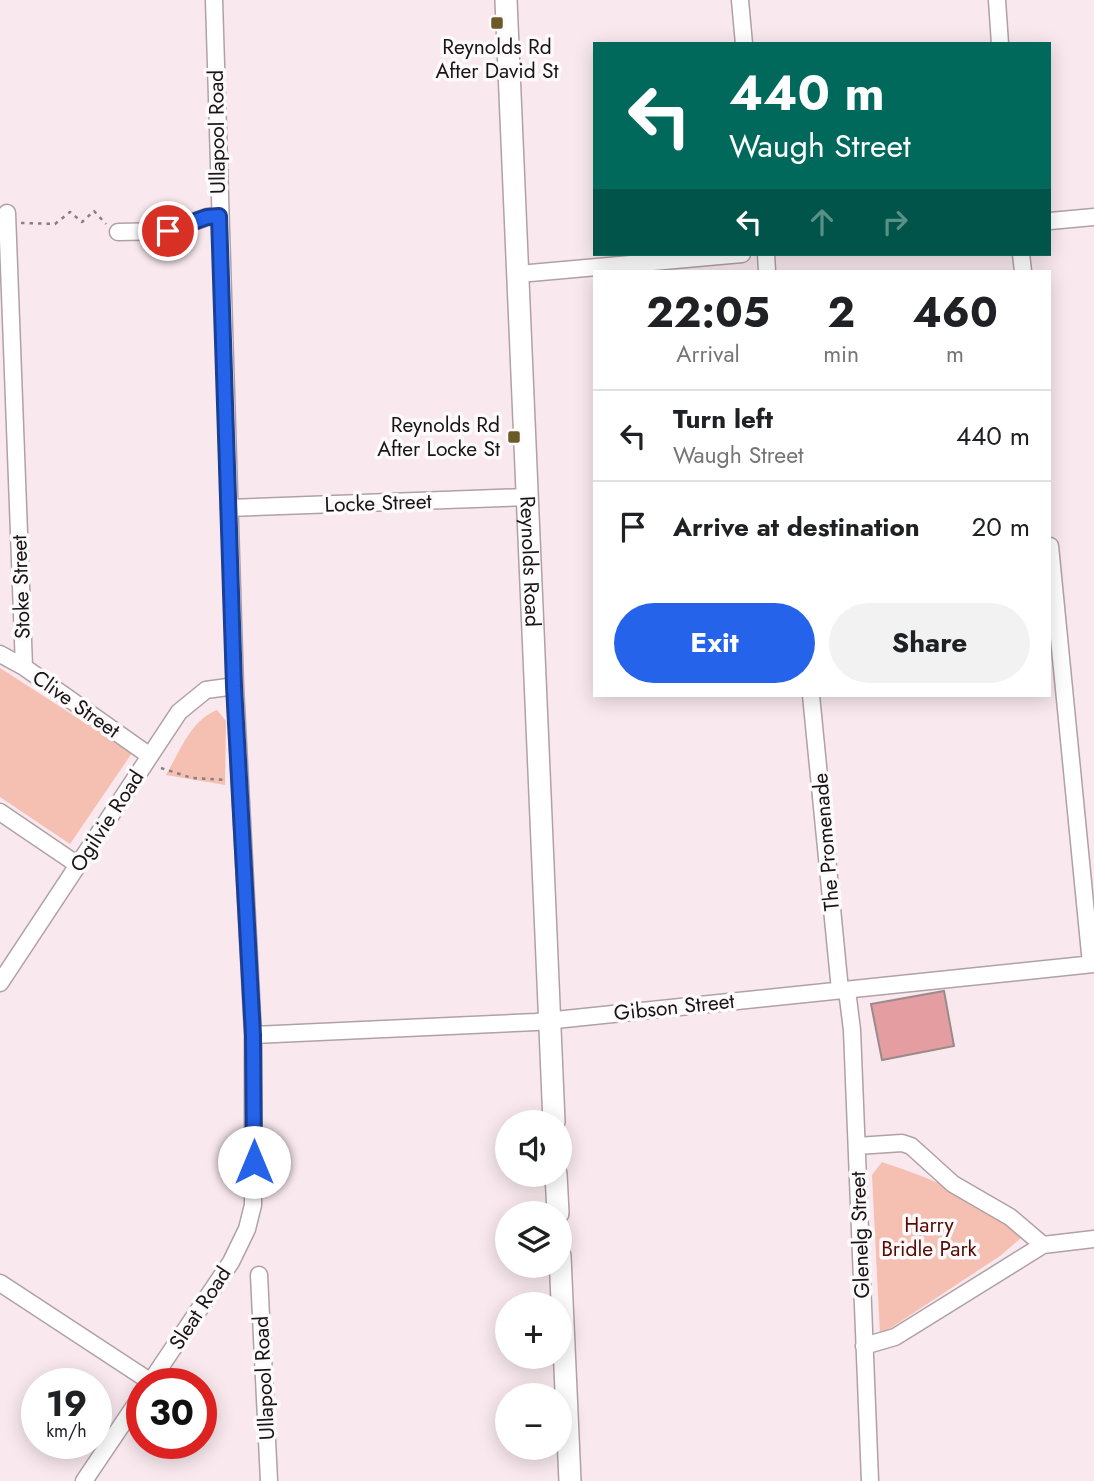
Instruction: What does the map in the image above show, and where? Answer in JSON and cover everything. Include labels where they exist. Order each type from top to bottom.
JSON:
[{"type":"street","name":"Ullapool Road","points":[[214,0],[234,686],[253,1035],[253,1194],[247,1229]]},
{"type":"street","name":"Reynolds Road","points":[[506,0],[553,1110]]},
{"type":"street","points":[[740,0],[744,42]]},
{"type":"street","points":[[997,0],[1000,42]]},
{"type":"street","name":"Stoke Street","points":[[7,214],[24,667]]},
{"type":"street","points":[[118,232],[168,231],[207,217],[219,216]]},
{"type":"street","points":[[1051,221],[1094,217]]},
{"type":"street","points":[[519,274],[720,256]]},
{"type":"street","name":"Locke Street","points":[[229,508],[527,497]]},
{"type":"street","points":[[1051,556],[1093,964]]},
{"type":"street","name":"Clive Street","points":[[0,654],[24,667],[155,762]]},
{"type":"street","name":"Ogilvie Road","points":[[0,983],[78,865],[155,762],[188,702],[206,690],[234,686]]},
{"type":"street","name":"The Promenade","points":[[811,697],[843,990]]},
{"type":"street","points":[[0,812],[78,865]]},
{"type":"street","name":"Gibson Street","points":[[253,1035],[549,1021],[1093,964]]},
{"type":"street","name":"Glenelg Street","points":[[843,990],[852,1030],[870,1481]]},
{"type":"street","points":[[857,1146],[902,1143],[911,1146],[953,1184],[1010,1217],[1043,1245]]},
{"type":"street","name":"Sleat Road","points":[[160,1368],[230,1262],[247,1229]]},
{"type":"street","points":[[864,1346],[895,1337],[1043,1245],[1094,1239]]},
{"type":"street","name":"Ullapool Road","points":[[259,1275],[269,1481]]},
{"type":"street","points":[[561,1278],[570,1481]]},
{"type":"street","points":[[0,1283],[126,1372]]},
{"type":"street","name":"Sleat Road","points":[[84,1481],[126,1418]]},
{"type":"path","points":[[155,762],[192,778],[240,781]]},
{"type":"green space","points":[[0,668],[132,753],[70,844],[0,797]]},
{"type":"green space","points":[[217,710],[226,721],[225,785],[166,775],[193,729]]},
{"type":"green space","name":"Harry Bridle Park","points":[[882,1162],[956,1191],[1021,1238],[1000,1256],[880,1335],[872,1175]]},
{"type":"building","points":[[944,991],[954,1046],[882,1060],[871,1004]]},
{"type":"place","name":"Reynolds Rd After David St","points":[[497,23]]},
{"type":"place","name":"Reynolds Rd After Locke St","points":[[514,437]]},
{"type":"route","points":[[168,231],[207,217],[219,216],[234,686],[253,1035],[254,1162]]}]
